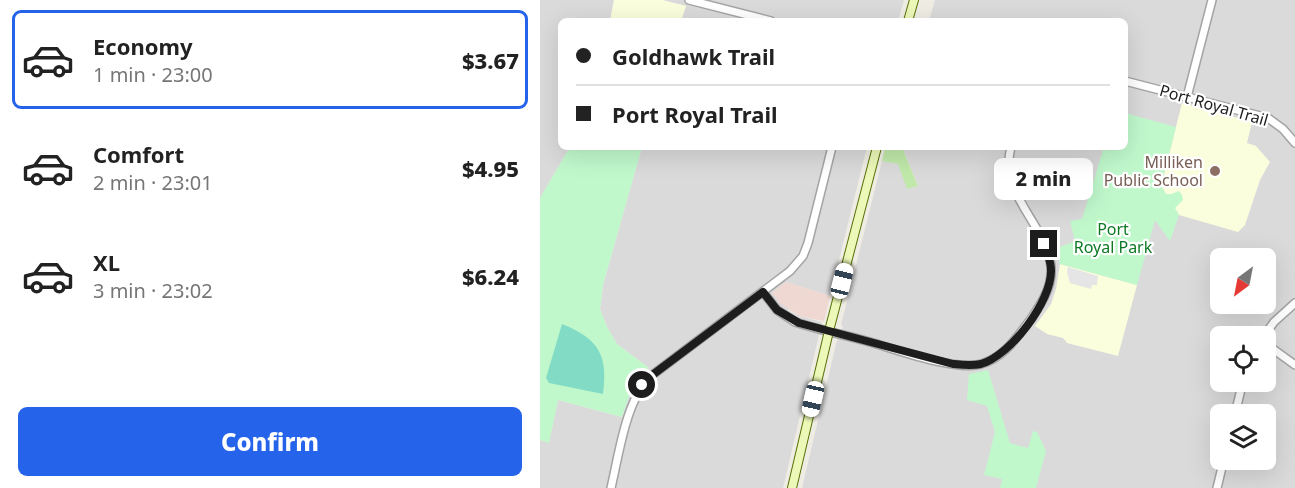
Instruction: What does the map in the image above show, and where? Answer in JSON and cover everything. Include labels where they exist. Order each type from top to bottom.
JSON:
[{"type":"main road","points":[[909,18],[914,0]]},
{"type":"main road","points":[[792,488],[829,331],[876,150]]},
{"type":"street","points":[[689,0],[759,18]]},
{"type":"street","points":[[1187,97],[1212,0]]},
{"type":"street","name":"Port Royal Trail","points":[[1128,82],[1268,118],[1283,129],[1295,143]]},
{"type":"street","points":[[611,488],[632,404],[642,385],[790,271],[803,256],[831,150]]},
{"type":"street","points":[[763,292],[774,307],[799,323],[953,364],[968,366],[988,361],[1009,347],[1043,301],[1051,271],[1044,244],[1013,190],[1008,158],[1010,150]]},
{"type":"street","points":[[1271,326],[1295,303]]},
{"type":"street","points":[[1276,351],[1295,365]]},
{"type":"street","points":[[1217,488],[1221,470]]},
{"type":"shaded area","points":[[540,0],[614,0],[611,18],[558,18],[558,150],[568,150],[540,198]]},
{"type":"shaded area","points":[[614,0],[662,0],[686,6],[682,18],[611,18]]},
{"type":"shaded area","points":[[662,0],[904,0],[899,18],[682,18],[686,6]]},
{"type":"shaded area","points":[[935,0],[1295,0],[1295,488],[802,488],[882,161],[898,164],[908,189],[918,185],[903,150],[1128,150],[1128,18],[930,18]]},
{"type":"shaded area","name":"Milliken Public School","points":[[1182,103],[1252,122],[1247,143],[1256,146],[1270,162],[1260,180],[1245,225],[1238,232],[1179,215],[1161,186]]},
{"type":"shaded area","points":[[641,150],[866,150],[830,296],[786,282],[788,310],[799,316],[822,322],[783,488],[540,488],[540,440],[549,442],[558,400],[622,417],[632,387],[649,368],[617,344],[607,327],[600,309],[603,285]]},
{"type":"shaded area","points":[[1060,264],[1137,285],[1118,356],[1067,343],[1063,338],[1047,334],[1035,326],[1051,304]]},
{"type":"shaded area","points":[[1068,267],[1098,276],[1097,285],[1092,285],[1091,289],[1070,283]]},
{"type":"shaded area","points":[[786,282],[830,296],[824,321],[799,316],[780,303],[772,293]]},
{"type":"green space","name":"Port Royal Park","points":[[1128,114],[1176,127],[1161,186],[1166,194],[1179,191],[1183,200],[1175,208],[1179,215],[1170,241],[1155,220],[1137,285],[1060,264],[1055,249],[1075,241],[1070,221],[1082,219],[1103,150],[1128,150]]},
{"type":"green space","points":[[568,150],[641,150],[603,285],[600,309],[617,344],[649,368],[632,387],[622,417],[558,400],[549,443],[540,440],[540,198]]},
{"type":"green space","points":[[884,150],[903,150],[918,186],[907,189],[898,164],[882,161]]},
{"type":"green space","points":[[562,324],[585,336],[598,350],[604,369],[603,394],[549,383],[546,378]]},
{"type":"green space","points":[[988,370],[1010,443],[1028,448],[1033,431],[1037,432],[1046,451],[1036,488],[1000,488],[1002,479],[984,475],[995,432],[987,406],[967,400],[969,374]]},
{"type":"place","name":"Milliken Public School","points":[[1215,171]]},
{"type":"route","points":[[642,385],[763,292],[777,310],[795,322],[953,364],[968,366],[982,364],[1000,355],[1009,347],[1043,301],[1051,279],[1050,262],[1044,244]]}]
